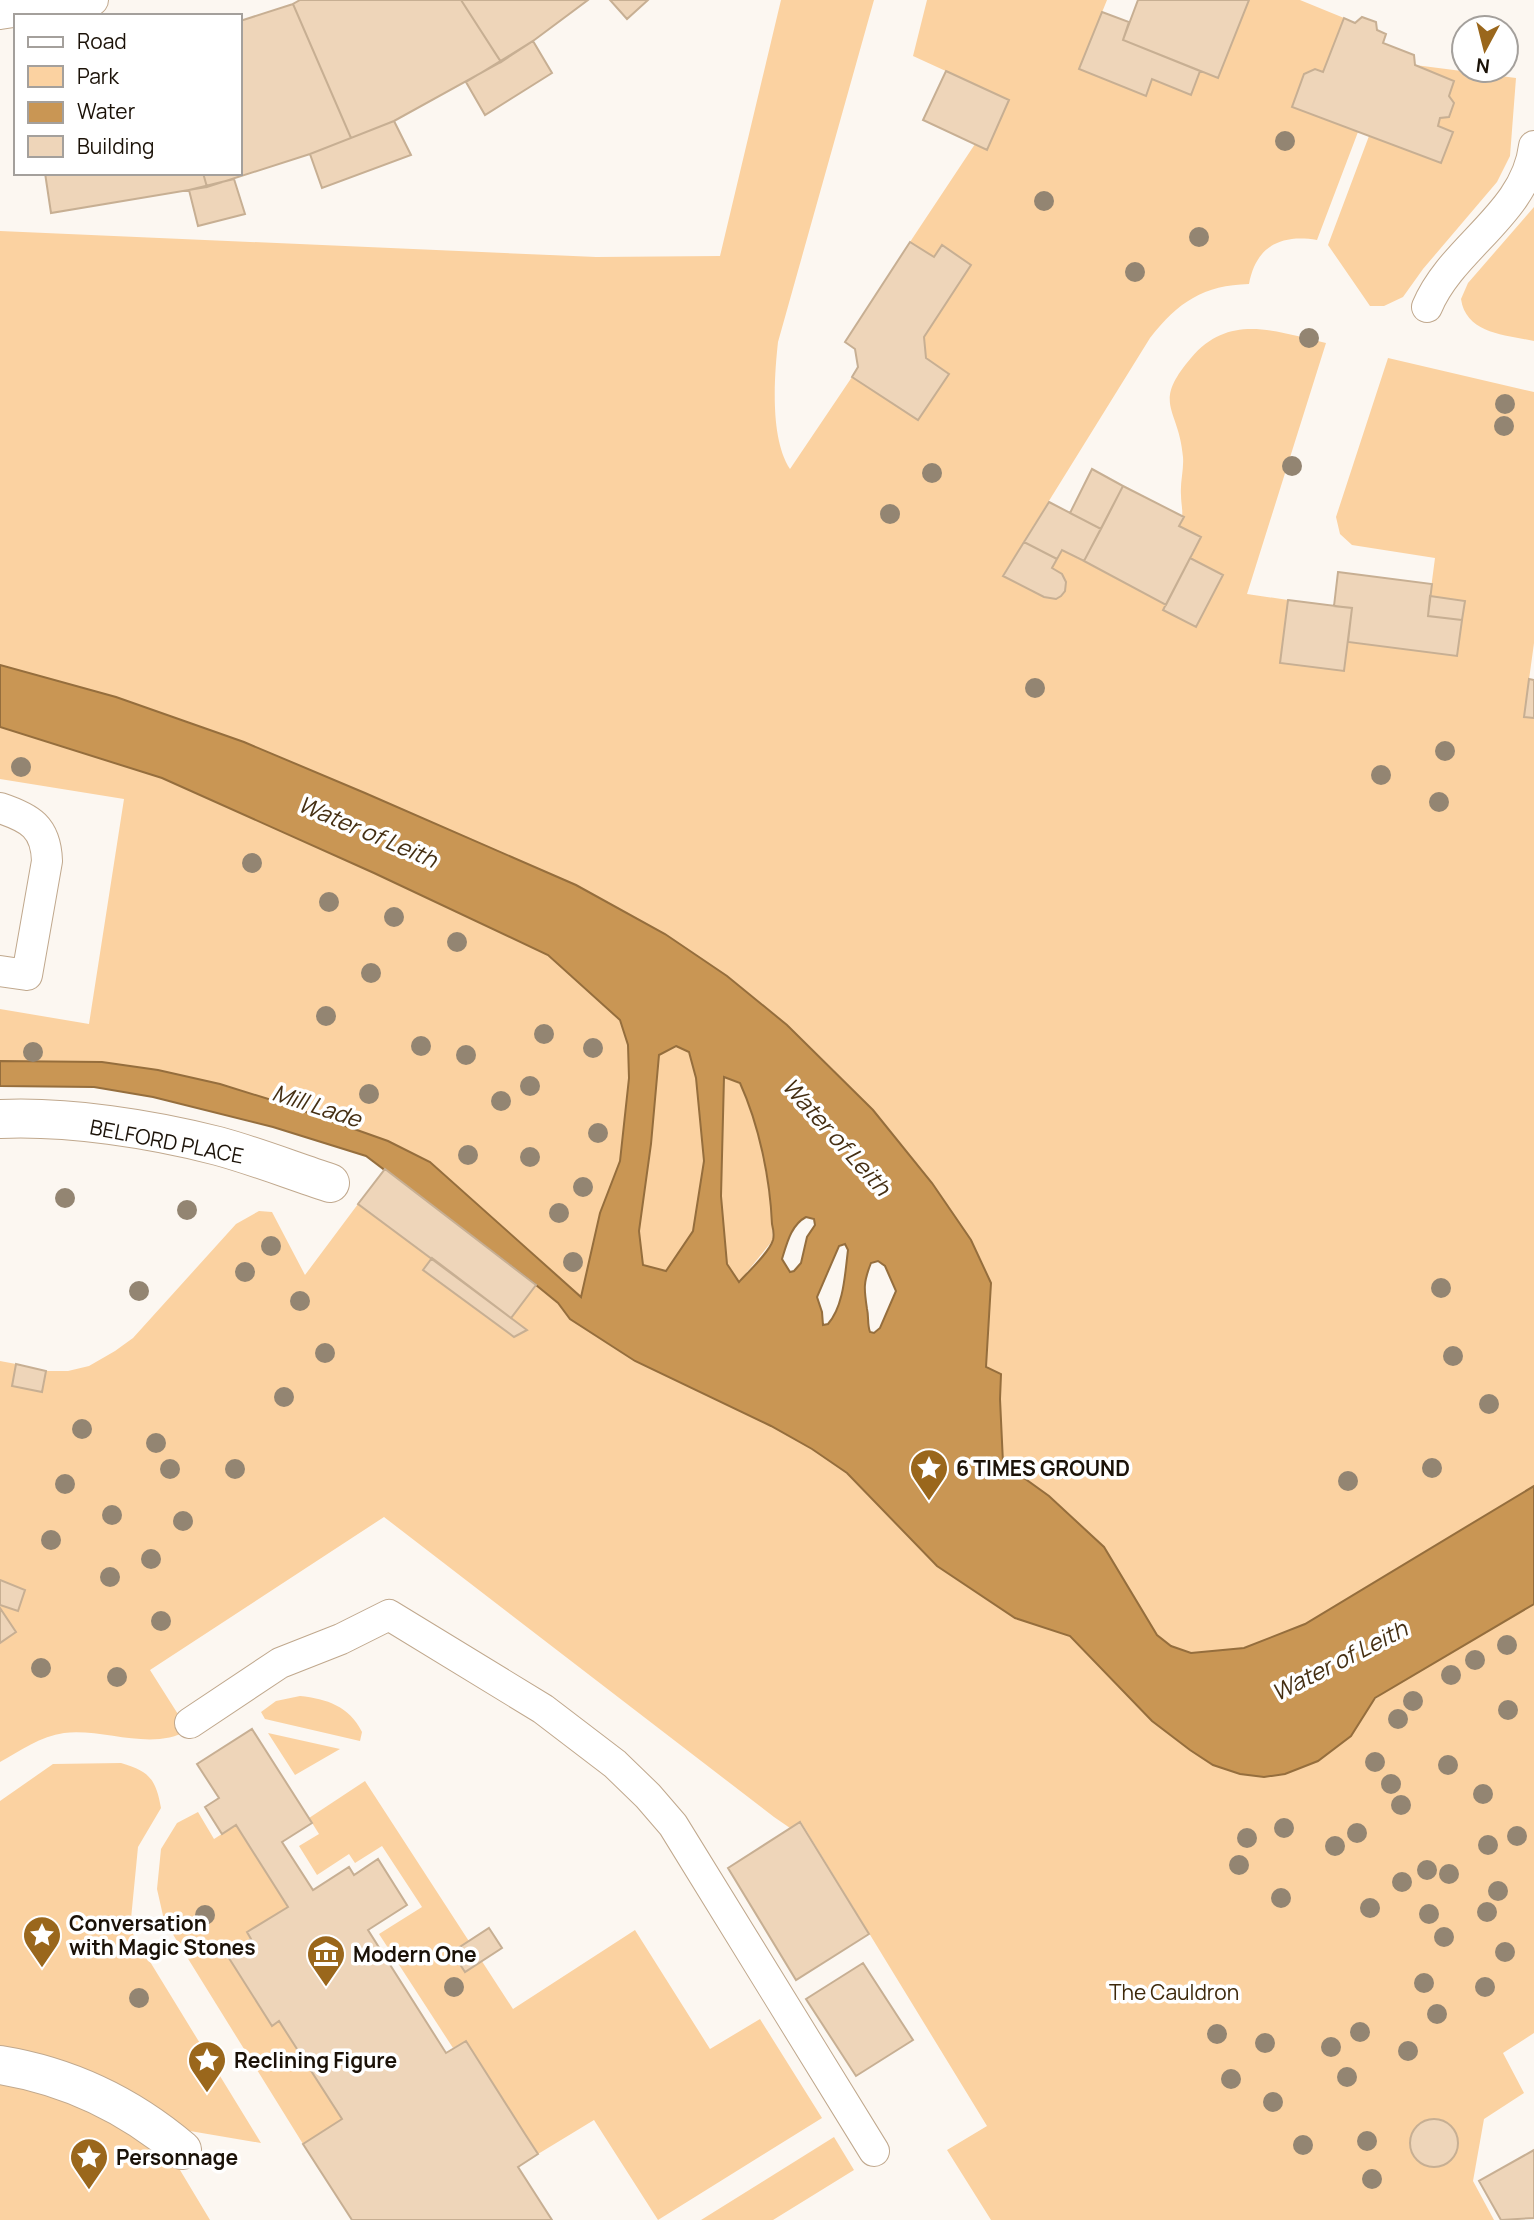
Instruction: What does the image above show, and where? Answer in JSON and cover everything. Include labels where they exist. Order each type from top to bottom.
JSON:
[{"type":"street","name":"BELFORD PLACE","points":[[0,1119],[22,1118],[118,1127],[218,1146],[330,1183]]},
{"type":"street","points":[[0,2065],[43,2074],[93,2092],[131,2111],[182,2150]]},
{"type":"lane","points":[[0,14],[93,0]]},
{"type":"lane","points":[[1426,307],[1441,282],[1516,195],[1527,176],[1534,146]]},
{"type":"lane","points":[[0,808],[21,815],[33,823],[47,848],[47,861],[27,975],[0,971]]},
{"type":"lane","points":[[190,1723],[280,1663],[341,1639],[389,1615],[520,1695],[583,1738],[615,1764],[673,1825],[874,2151]]},
{"type":"green space","points":[[781,0],[874,0],[778,342],[775,373],[776,425],[790,469],[852,377],[918,420],[949,374],[926,358],[924,337],[942,246],[934,257],[910,242],[975,144],[987,149],[1009,100],[913,56],[927,0],[1107,0],[1079,69],[1145,96],[1152,79],[1191,95],[1200,71],[1218,78],[1249,0],[1300,0],[1344,18],[1323,72],[1315,69],[1304,74],[1292,107],[1358,132],[1317,240],[1292,239],[1272,246],[1258,260],[1249,284],[1205,292],[1182,305],[1160,325],[1003,575],[1044,597],[1056,599],[1066,586],[1062,575],[1052,568],[1062,550],[1166,605],[1163,610],[1196,627],[1223,575],[1190,558],[1200,537],[1179,526],[1182,515],[1183,457],[1181,440],[1170,406],[1172,386],[1191,358],[1206,344],[1222,335],[1238,330],[1272,331],[1326,343],[1247,594],[1288,600],[1280,663],[1348,642],[1457,656],[1465,601],[1430,596],[1435,558],[1352,545],[1340,534],[1336,517],[1388,358],[1534,392],[1534,643],[1524,716],[1534,718],[1534,1486],[1305,1624],[1244,1648],[1191,1653],[1171,1646],[1157,1635],[1104,1547],[1049,1496],[1003,1463],[1001,1374],[986,1367],[991,1283],[971,1240],[932,1183],[787,1025],[727,976],[665,934],[0,665],[0,231],[596,257],[720,256]]},
{"type":"green space","points":[[1415,65],[1450,70],[1450,79]]},
{"type":"green space","points":[[1453,84],[1516,84],[1510,156],[1497,182],[1423,269],[1403,297],[1384,306],[1370,306],[1328,245],[1369,136],[1438,126],[1440,118],[1449,116],[1449,96]]},
{"type":"green space","points":[[1534,207],[1534,341],[1489,331],[1479,326],[1464,311],[1461,299],[1468,283]]},
{"type":"green space","points":[[0,727],[162,778],[548,955],[620,1020],[628,1045],[629,1078],[620,1161],[600,1213],[581,1298],[430,1162],[388,1141],[220,1084],[158,1070],[102,1062],[0,1061],[0,1009],[89,1024],[124,799],[0,779]]},
{"type":"green space","points":[[676,1046],[689,1052],[696,1078],[704,1161],[693,1231],[666,1271],[643,1265],[639,1231],[651,1144],[659,1054]]},
{"type":"green space","points":[[723,1076],[740,1083],[748,1101],[764,1160],[772,1220],[773,1240],[739,1282],[727,1264],[721,1196]]},
{"type":"green space","name":"The Cauldron","points":[[358,1204],[432,1258],[423,1270],[513,1337],[527,1330],[511,1318],[536,1285],[558,1303],[570,1319],[635,1361],[771,1426],[812,1449],[847,1473],[937,1566],[1015,1618],[1070,1636],[1152,1721],[1213,1765],[1240,1774],[1264,1777],[1362,1720],[1369,1704],[1394,1685],[1534,1604],[1534,2033],[1503,2053],[1524,2093],[1484,2119],[1473,2181],[1494,2220],[991,2220],[947,2150],[987,2126],[801,1822],[790,1828],[774,1817],[384,1517],[150,1670],[188,1730],[159,1739],[64,1733],[39,1741],[0,1762],[0,1605],[18,1611],[25,1590],[0,1580],[0,1361],[16,1364],[12,1386],[41,1392],[46,1371],[68,1371],[89,1366],[133,1338],[236,1224],[259,1211],[272,1212],[305,1275]]},
{"type":"green space","points":[[300,1696],[319,1699],[344,1710],[362,1732],[360,1741],[265,1719],[261,1712],[276,1701]]},
{"type":"green space","points":[[268,1733],[340,1749],[295,1775]]},
{"type":"green space","points":[[121,1763],[138,1769],[150,1778],[157,1790],[161,1808],[138,1847],[130,1929],[261,2143],[190,2131],[123,2090],[0,2053],[0,1801],[53,1764]]},
{"type":"green space","points":[[365,1781],[513,2009],[635,1930],[710,2049],[760,2019],[822,2118],[658,2220],[594,2120],[538,2154],[466,2041],[453,2048],[379,1934],[422,1907],[382,1846],[355,1863],[349,1854],[317,1875],[299,1846],[319,1834],[309,1818]]},
{"type":"green space","points":[[198,1812],[214,1839],[236,1825],[288,1907],[247,1932],[251,1939],[227,1955],[271,2025],[279,2021],[342,2119],[303,2144],[164,1920],[157,1889],[161,1849],[177,1823]]},
{"type":"green space","points":[[0,2078],[92,2104],[177,2165],[210,2220],[0,2220]]},
{"type":"green space","points":[[834,2137],[854,2170],[773,2220],[701,2220]]},
{"type":"water","name":"Water of Leith","points":[[0,665],[116,697],[244,742],[576,885],[665,934],[727,976],[787,1025],[873,1110],[932,1183],[971,1240],[991,1283],[986,1367],[1001,1374],[1003,1463],[1049,1496],[1104,1547],[1157,1635],[1171,1646],[1191,1653],[1244,1648],[1305,1624],[1534,1486],[1534,1604],[1375,1698],[1351,1736],[1318,1761],[1285,1774],[1264,1777],[1240,1774],[1213,1765],[1152,1721],[1070,1636],[1015,1618],[937,1566],[847,1473],[771,1426],[635,1361],[570,1319],[558,1303],[536,1285],[366,1156],[273,1127],[153,1097],[94,1087],[0,1086],[0,1061],[102,1062],[158,1070],[220,1084],[388,1141],[430,1162],[581,1297],[600,1213],[620,1161],[629,1078],[628,1045],[620,1020],[548,955],[162,778],[0,727]],"holes":[[[676,1046],[689,1052],[696,1078],[704,1161],[693,1231],[666,1271],[643,1265],[639,1231],[651,1144],[659,1055]],[[724,1077],[740,1083],[753,1116],[766,1170],[773,1232],[773,1240],[767,1251],[739,1282],[727,1264],[721,1196]],[[806,1217],[814,1219],[815,1225],[807,1237],[801,1263],[790,1272],[782,1259],[790,1235]],[[845,1244],[848,1250],[843,1289],[828,1324],[823,1325],[817,1297],[839,1246]],[[878,1261],[885,1266],[896,1291],[880,1328],[874,1333],[869,1329],[865,1281],[871,1263]]]},
{"type":"building","points":[[300,0],[461,0],[501,62],[394,121],[351,138],[293,4]]},
{"type":"building","points":[[461,0],[588,0],[501,62]]},
{"type":"building","points":[[610,0],[648,0],[627,19]]},
{"type":"building","points":[[1138,0],[1249,0],[1218,78],[1123,40]]},
{"type":"building","points":[[293,4],[351,138],[207,187],[204,175],[242,175],[242,20]]},
{"type":"building","points":[[1102,12],[1129,22],[1123,40],[1200,71],[1191,95],[1152,79],[1146,96],[1079,69]]},
{"type":"building","points":[[1362,17],[1376,22],[1377,30],[1386,34],[1383,43],[1414,55],[1415,65],[1450,79],[1450,84],[1453,84],[1449,96],[1454,103],[1449,117],[1440,118],[1438,126],[1453,132],[1441,163],[1292,107],[1304,74],[1315,69],[1323,72],[1344,18],[1355,23]]},
{"type":"building","points":[[533,41],[552,73],[485,115],[466,82]]},
{"type":"building","points":[[946,71],[1009,100],[987,150],[923,120]]},
{"type":"building","points":[[394,121],[411,155],[322,188],[310,154]]},
{"type":"building","points":[[45,175],[204,175],[207,187],[51,213]]},
{"type":"building","points":[[234,179],[245,214],[198,226],[189,190]]},
{"type":"building","points":[[910,242],[934,257],[942,245],[971,265],[924,337],[926,358],[949,374],[918,420],[852,377],[858,367],[855,349],[845,342]]},
{"type":"building","points":[[1092,469],[1123,486],[1101,529],[1070,513]]},
{"type":"building","points":[[1123,486],[1184,517],[1179,526],[1201,537],[1166,605],[1084,561]]},
{"type":"building","points":[[1049,502],[1101,529],[1084,561],[1062,550],[1057,559],[1024,542]]},
{"type":"building","points":[[1024,542],[1057,559],[1052,568],[1062,574],[1066,582],[1061,596],[1056,599],[1044,597],[1003,576]]},
{"type":"building","points":[[1190,558],[1223,575],[1196,627],[1163,610]]},
{"type":"building","points":[[1338,572],[1432,584],[1428,616],[1462,620],[1457,656],[1348,642],[1352,608],[1334,606]]},
{"type":"building","points":[[1430,596],[1465,601],[1462,620],[1428,616]]},
{"type":"building","points":[[1288,600],[1352,608],[1344,671],[1280,663]]},
{"type":"building","points":[[1529,679],[1534,680],[1534,718],[1524,717]]},
{"type":"building","points":[[385,1169],[536,1285],[511,1318],[358,1204]]},
{"type":"building","points":[[432,1258],[527,1330],[514,1337],[423,1270]]},
{"type":"building","points":[[16,1364],[46,1371],[42,1392],[12,1386]]},
{"type":"building","points":[[0,1580],[25,1590],[18,1611],[0,1605]]},
{"type":"building","points":[[0,1608],[16,1632],[0,1643]]},
{"type":"building","name":"Modern One","points":[[252,1729],[312,1823],[282,1842],[313,1890],[349,1867],[354,1875],[378,1859],[407,1905],[368,1930],[446,2053],[466,2041],[538,2154],[518,2167],[552,2220],[352,2220],[303,2144],[342,2119],[279,2021],[272,2026],[227,1955],[251,1939],[247,1932],[288,1907],[236,1825],[222,1834],[205,1807],[219,1798],[197,1764]]},
{"type":"building","points":[[800,1822],[869,1934],[796,1980],[728,1868]]},
{"type":"building","points":[[489,1928],[502,1948],[465,1972],[452,1952]]},
{"type":"building","points":[[863,1963],[913,2040],[856,2076],[806,1999]]},
{"type":"building","points":[[1434,2119],[1451,2126],[1458,2143],[1451,2160],[1434,2167],[1417,2160],[1410,2143],[1417,2126]]},
{"type":"building","points":[[1534,2150],[1534,2218],[1501,2220],[1479,2181]]},
{"type":"place","name":"6 TIMES GROUND","points":[[929,1502]]},
{"type":"place","name":"Conversation with Magic Stones","points":[[42,1969]]},
{"type":"place","name":"Modern One","points":[[326,1988]]},
{"type":"place","name":"Reclining Figure","points":[[207,2094]]},
{"type":"place","name":"Personnage","points":[[89,2191]]},
{"type":"water label","name":"Mill Lade","points":[[317,1105]]}]
